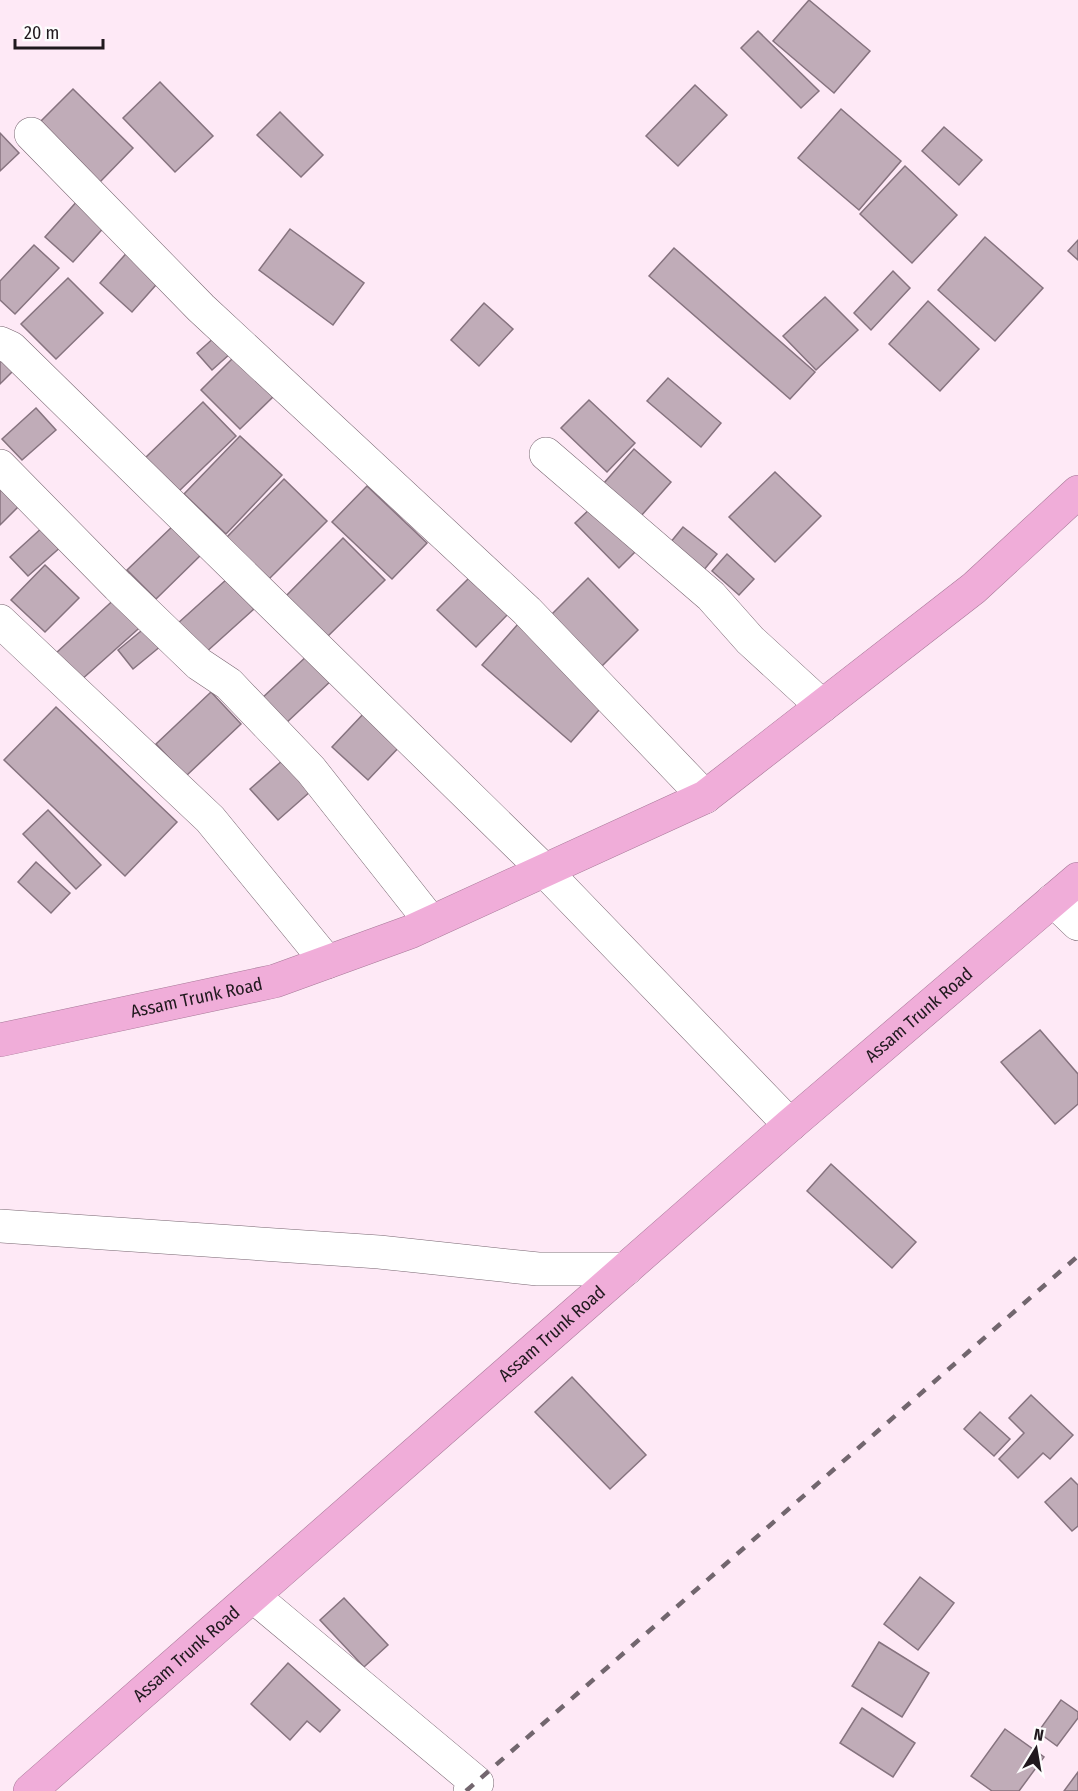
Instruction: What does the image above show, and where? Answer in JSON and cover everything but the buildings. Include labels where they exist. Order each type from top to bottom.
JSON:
[{"type":"highway","name":"Assam Trunk Road","points":[[0,1040],[275,981],[410,932],[705,797],[974,588],[1078,492]]},
{"type":"highway","name":"Assam Trunk Road","points":[[30,1791],[790,1125],[1078,879]]},
{"type":"street","points":[[31,134],[201,308],[527,611],[705,797]]},
{"type":"street","points":[[0,343],[10,348],[544,870],[790,1125]]},
{"type":"street","points":[[546,454],[711,596],[750,640],[822,706]]},
{"type":"street","points":[[0,466],[118,586],[199,664],[229,684],[311,770],[431,922]]},
{"type":"street","points":[[0,621],[210,819],[327,962]]},
{"type":"street","points":[[1053,900],[1078,924]]},
{"type":"street","points":[[0,1226],[379,1252],[538,1269],[626,1269]]},
{"type":"street","points":[[253,1596],[477,1783],[470,1791]]},
{"type":"railway","points":[[466,1791],[1078,1256]]}]
